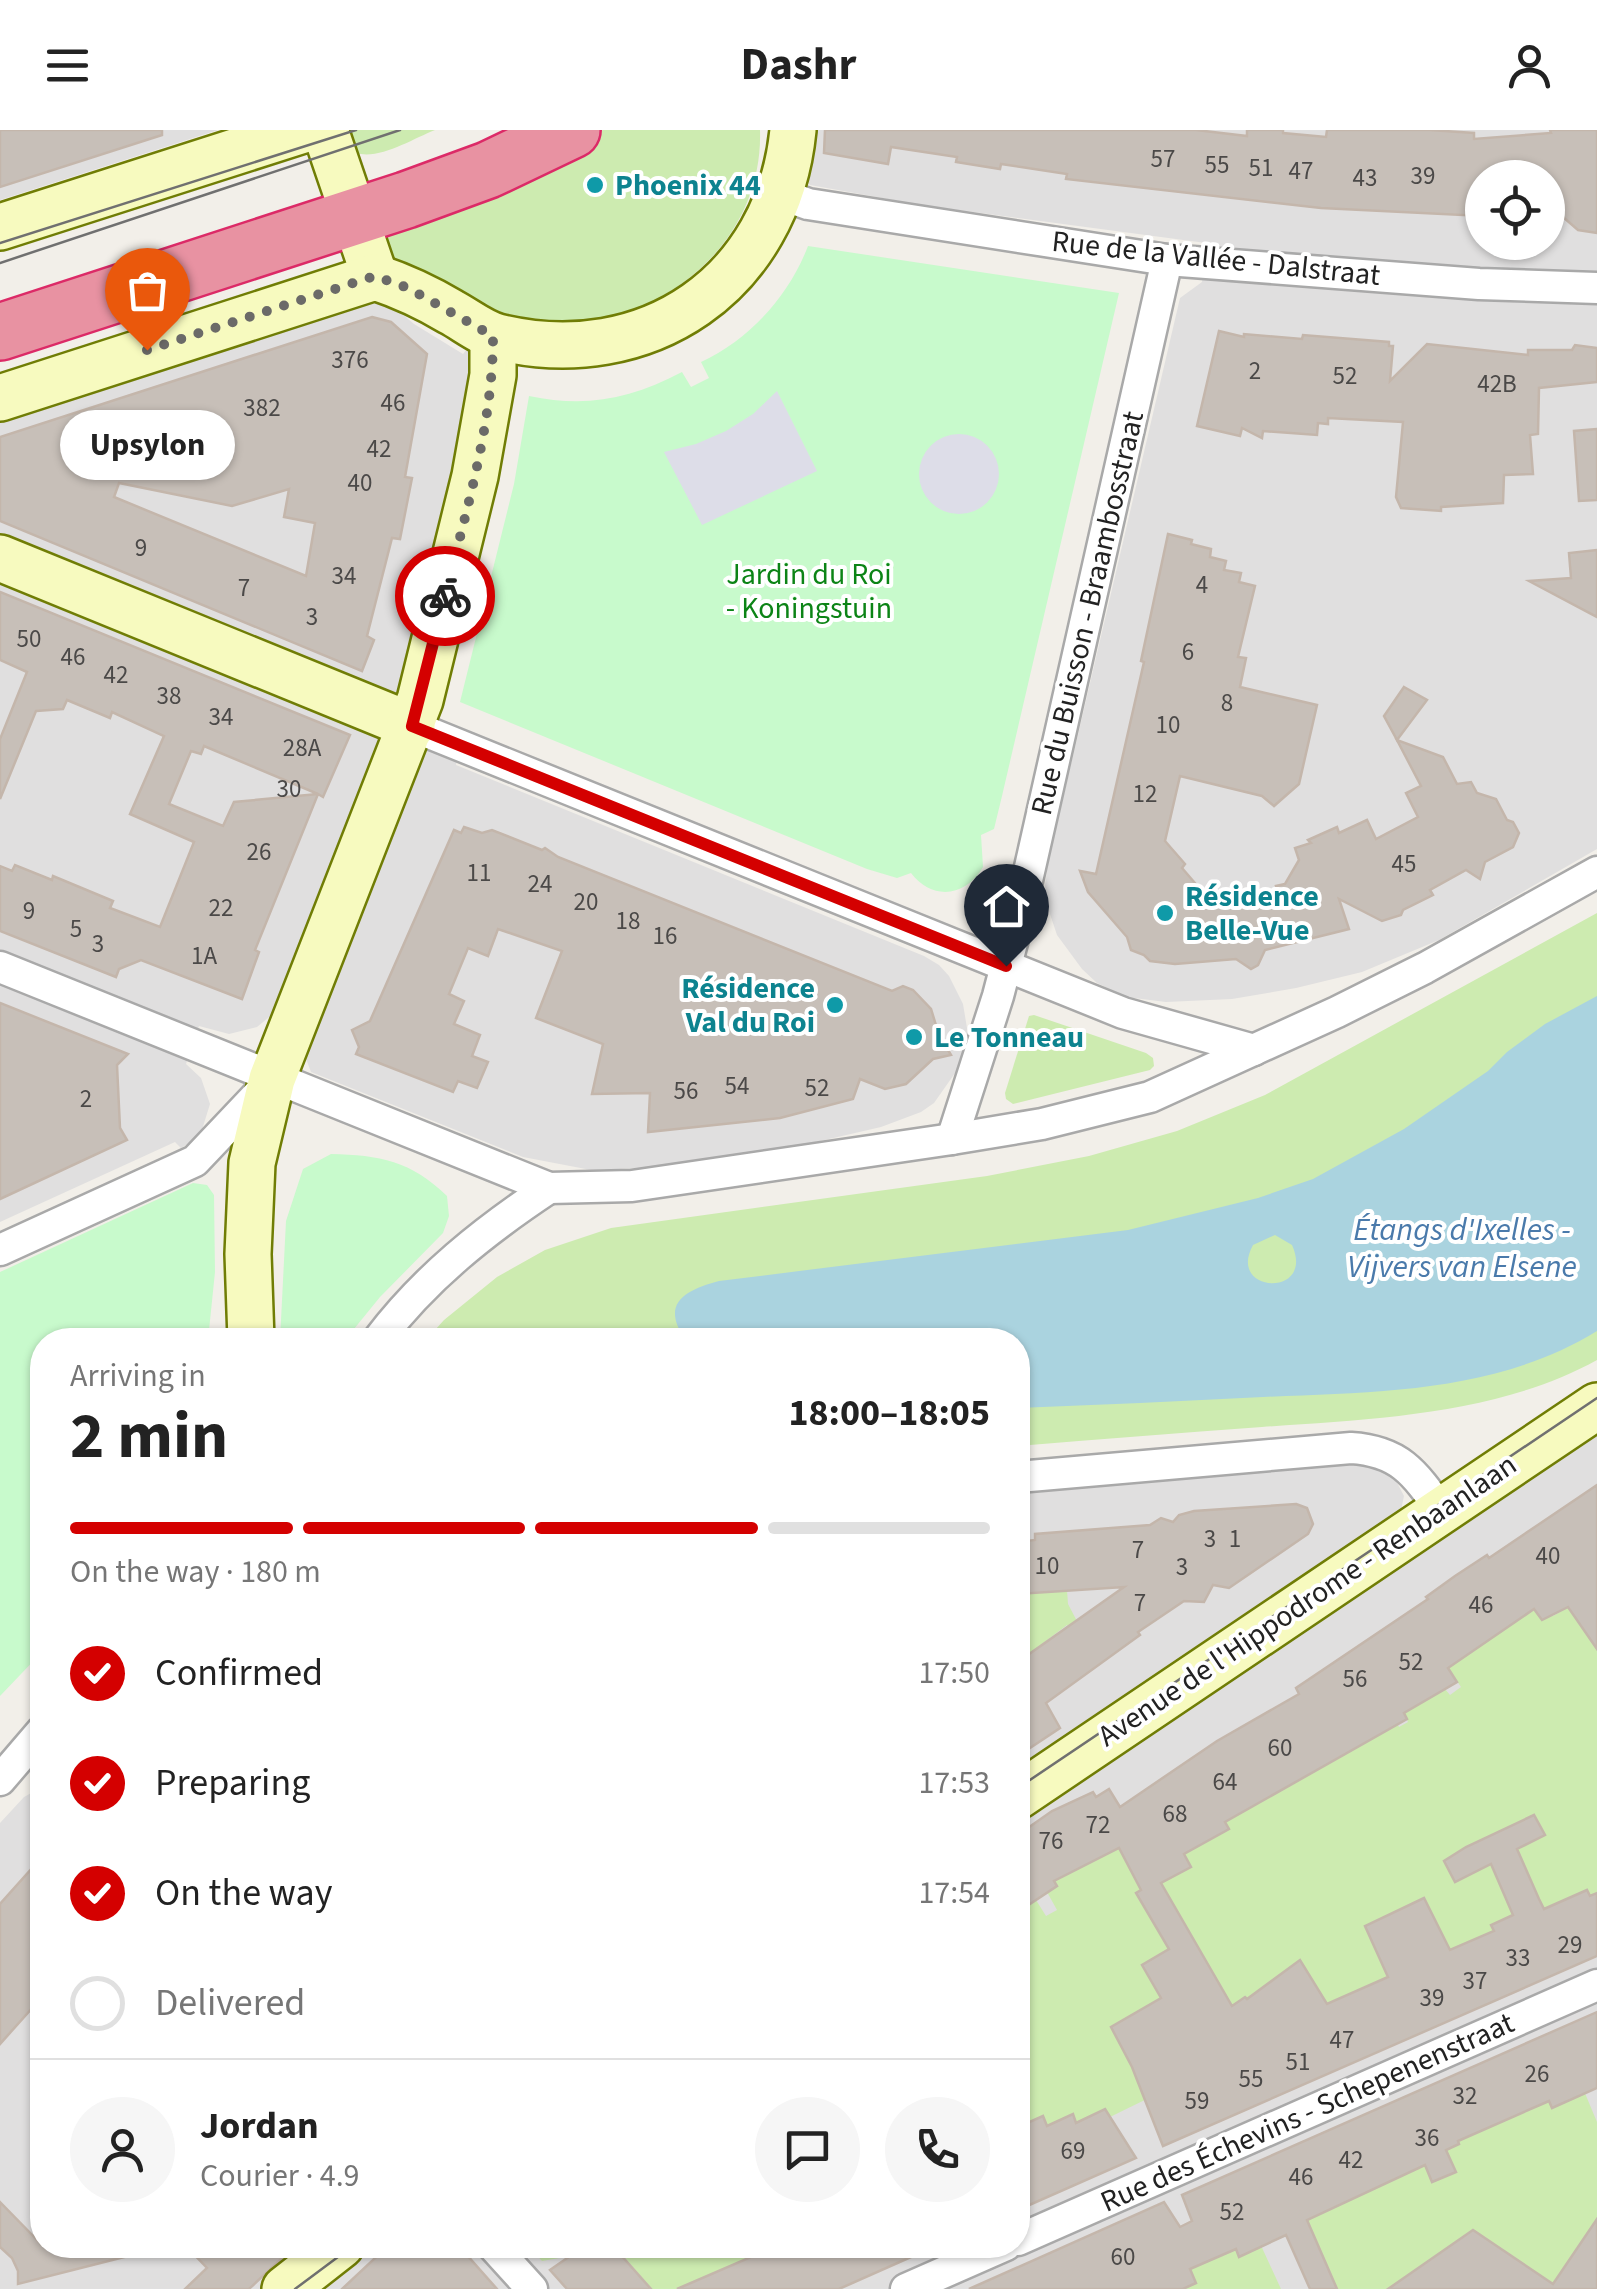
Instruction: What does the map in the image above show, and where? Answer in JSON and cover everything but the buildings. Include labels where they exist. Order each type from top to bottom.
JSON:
[{"type":"highway","points":[[0,332],[349,206],[398,178],[506,130]]},
{"type":"highway","points":[[0,306],[488,170],[572,130]]},
{"type":"main road","points":[[0,227],[303,130]]},
{"type":"main road","points":[[325,130],[375,276]]},
{"type":"main road","points":[[0,398],[375,276],[408,288],[493,336],[543,345],[592,344],[642,334],[688,312],[727,279],[758,239],[780,194],[790,158],[792,130]]},
{"type":"main road","points":[[251,1328],[248,1254],[252,1163],[272,1079],[412,726],[474,476],[493,376],[493,336]]},
{"type":"main road","points":[[0,558],[412,726]]},
{"type":"main road","points":[[236,1328],[248,1254]]},
{"type":"main road","name":"Avenue de l'Hippodrome - Renbaanlaan","points":[[1030,1788],[1597,1406]]},
{"type":"main road","points":[[285,2289],[324,2258]]},
{"type":"street","name":"Rue de la Vallée - Dalstraat","points":[[780,194],[808,204],[1167,260],[1479,284],[1597,288]]},
{"type":"street","name":"Rue du Buisson - Braambosstraat","points":[[952,1139],[1006,966],[1167,260]]},
{"type":"street","points":[[412,726],[1122,1013],[1254,1050]]},
{"type":"street","points":[[0,967],[548,1188],[632,1186],[1042,1124],[1150,1097],[1425,968],[1597,872]]},
{"type":"street","points":[[0,1250],[195,1161],[272,1079]]},
{"type":"street","points":[[387,1328],[407,1302],[456,1256],[548,1188]]},
{"type":"street","points":[[1030,1475],[1350,1448],[1377,1449],[1403,1462],[1441,1510]]},
{"type":"street","points":[[2,1778],[30,1745]]},
{"type":"street","points":[[2,1778],[30,1760]]},
{"type":"street","name":"Rue des Échevins - Schepenenstraat","points":[[1030,2235],[1597,1985]]},
{"type":"street","points":[[504,2258],[532,2289]]},
{"type":"street","points":[[906,2289],[976,2258]]},
{"type":"shaded area","points":[[0,130],[218,130],[0,200]]},
{"type":"shaded area","points":[[812,130],[1597,130],[1597,849],[1439,940],[1362,972],[1232,999],[1166,1002],[1126,997],[1097,983],[1057,935],[1045,886],[1048,863],[1180,298],[1202,282],[1206,243],[921,205],[810,185],[801,174],[802,167],[810,167]]},
{"type":"shaded area","points":[[366,298],[405,307],[401,313],[414,324],[463,354],[467,349],[472,356],[424,750],[432,748],[458,756],[456,765],[924,956],[949,976],[963,1004],[968,1034],[960,1066],[934,1103],[881,1127],[777,1151],[645,1168],[591,1170],[523,1157],[311,1072],[303,1051],[274,1013],[257,1027],[229,1034],[199,1026],[186,1064],[201,1078],[210,1104],[201,1133],[191,1142],[181,1148],[175,1142],[0,1222],[0,423],[289,330],[288,323]]},
{"type":"shaded area","points":[[777,391],[817,471],[702,525],[664,452],[726,431],[753,414]]},
{"type":"shaded area","points":[[951,434],[967,434],[988,445],[999,474],[988,503],[967,514],[951,514],[937,508],[925,496],[919,482],[919,466],[925,452],[937,440]]},
{"type":"shaded area","points":[[1597,1432],[1597,2289],[0,2289],[0,1823],[30,1794],[30,2258],[1030,2258],[1030,1492],[1332,1466],[1338,1459],[1360,1458],[1392,1473],[1404,1496],[1400,1515]]},
{"type":"green space","points":[[348,130],[435,130],[385,151],[365,154],[356,153]]},
{"type":"green space","points":[[603,130],[760,130],[756,174],[742,214],[719,249],[690,278],[655,300],[615,315],[574,323],[531,321],[494,312],[390,259],[382,232]]},
{"type":"green space","name":"Jardin du Roi - Koningstuin","points":[[808,246],[1119,293],[994,829],[981,835],[983,867],[976,877],[968,885],[949,892],[929,888],[911,873],[897,878],[867,869],[460,702],[514,484],[529,396],[589,401],[626,395],[682,372],[691,387],[709,378],[701,362],[735,342],[765,314],[790,282]]},
{"type":"green space","points":[[1597,913],[1597,1360],[1519,1393],[1434,1411],[1030,1445],[1030,1328],[437,1328],[497,1277],[545,1250],[611,1228],[987,1176],[1089,1156],[1177,1131],[1265,1095]]},
{"type":"green space","points":[[1029,1016],[1146,1053],[1153,1058],[1154,1066],[1013,1104],[1005,1093]]},
{"type":"green space","points":[[331,1154],[380,1158],[421,1175],[447,1196],[449,1216],[443,1233],[355,1328],[281,1328],[286,1221],[303,1169]]},
{"type":"green space","points":[[193,1183],[207,1185],[214,1195],[215,1272],[209,1328],[30,1328],[30,1665],[0,1696],[0,1272]]},
{"type":"green space","points":[[1067,1590],[1068,1604],[1079,1625],[1071,1630],[1067,1625],[1030,1653],[1030,1593]]},
{"type":"green space","points":[[1559,1594],[1597,1649],[1597,1893],[1590,1896],[1587,1890],[1563,1900],[1571,1921],[1552,1928],[1540,1900],[1526,1906],[1519,1929],[1494,1931],[1339,1999],[1341,2004],[1110,2117],[1104,2109],[1076,2123],[1073,2115],[1047,2126],[1043,2117],[1030,2122],[1030,1904],[1036,1900],[1046,1916],[1057,1910],[1047,1892],[1057,1886],[1055,1881],[1085,1864],[1090,1845],[1098,1859],[1119,1848],[1176,1875],[1191,1867],[1180,1847],[1203,1835],[1207,1842],[1228,1830],[1224,1821],[1393,1714],[1399,1727],[1408,1722],[1400,1705],[1445,1689],[1450,1695],[1461,1687],[1448,1668],[1534,1609],[1553,1616],[1560,1612],[1552,1599]],"holes":[[[1465,1847],[1518,1850],[1528,1873],[1501,1885],[1491,1864],[1481,1869],[1477,1864],[1444,1861]],[[1159,1880],[1233,2008],[1244,1997],[1247,1999],[1191,2050],[1142,1966],[1169,1949],[1137,1893]]]},
{"type":"green space","points":[[1582,2086],[1597,2122],[1597,2224],[1554,2285],[1473,2230],[1388,2289],[1337,2289],[1307,2220],[1401,2176],[1422,2158],[1432,2182],[1455,2172],[1446,2150],[1459,2144],[1456,2137],[1549,2101],[1552,2108]]},
{"type":"green space","points":[[1258,2239],[1281,2289],[1183,2289],[1181,2251],[1235,2249],[1240,2257]]},
{"type":"green space","points":[[566,2258],[595,2258],[598,2263],[578,2278]]},
{"type":"green space","points":[[625,2258],[749,2258],[693,2282],[696,2289],[652,2289]]},
{"type":"water","name":"Étangs d'Ixelles - Vijvers van Elsene","points":[[1597,996],[1597,1331],[1518,1367],[1477,1378],[1392,1390],[1030,1407],[1030,1328],[678,1327],[675,1316],[680,1300],[719,1281],[1128,1230],[1258,1198],[1313,1179],[1404,1129],[1488,1071],[1545,1024]],"holes":[[[1275,1235],[1292,1245],[1296,1262],[1292,1274],[1271,1283],[1260,1281],[1251,1273],[1248,1261],[1253,1245]]]},
{"type":"tram line","points":[[0,243],[356,130]]},
{"type":"tram line","points":[[0,263],[400,130]]},
{"type":"tram line","points":[[1030,1780],[1597,1398]]},
{"type":"tram line","points":[[295,2289],[337,2258]]},
{"type":"way so far","points":[[147,350],[375,276],[408,288],[493,336],[493,376],[481,443],[445,596]]},
{"type":"place","name":"Phoenix 44","points":[[595,185]]},
{"type":"place","name":"Upsylon","points":[[147,350]]},
{"type":"place","name":"Résidence Belle-Vue","points":[[1165,913]]},
{"type":"place","name":"Résidence Val du Roi","points":[[835,1005]]},
{"type":"place","name":"Le Tonneau","points":[[914,1037]]},
{"type":"route","points":[[445,596],[412,726],[1006,966]]}]
